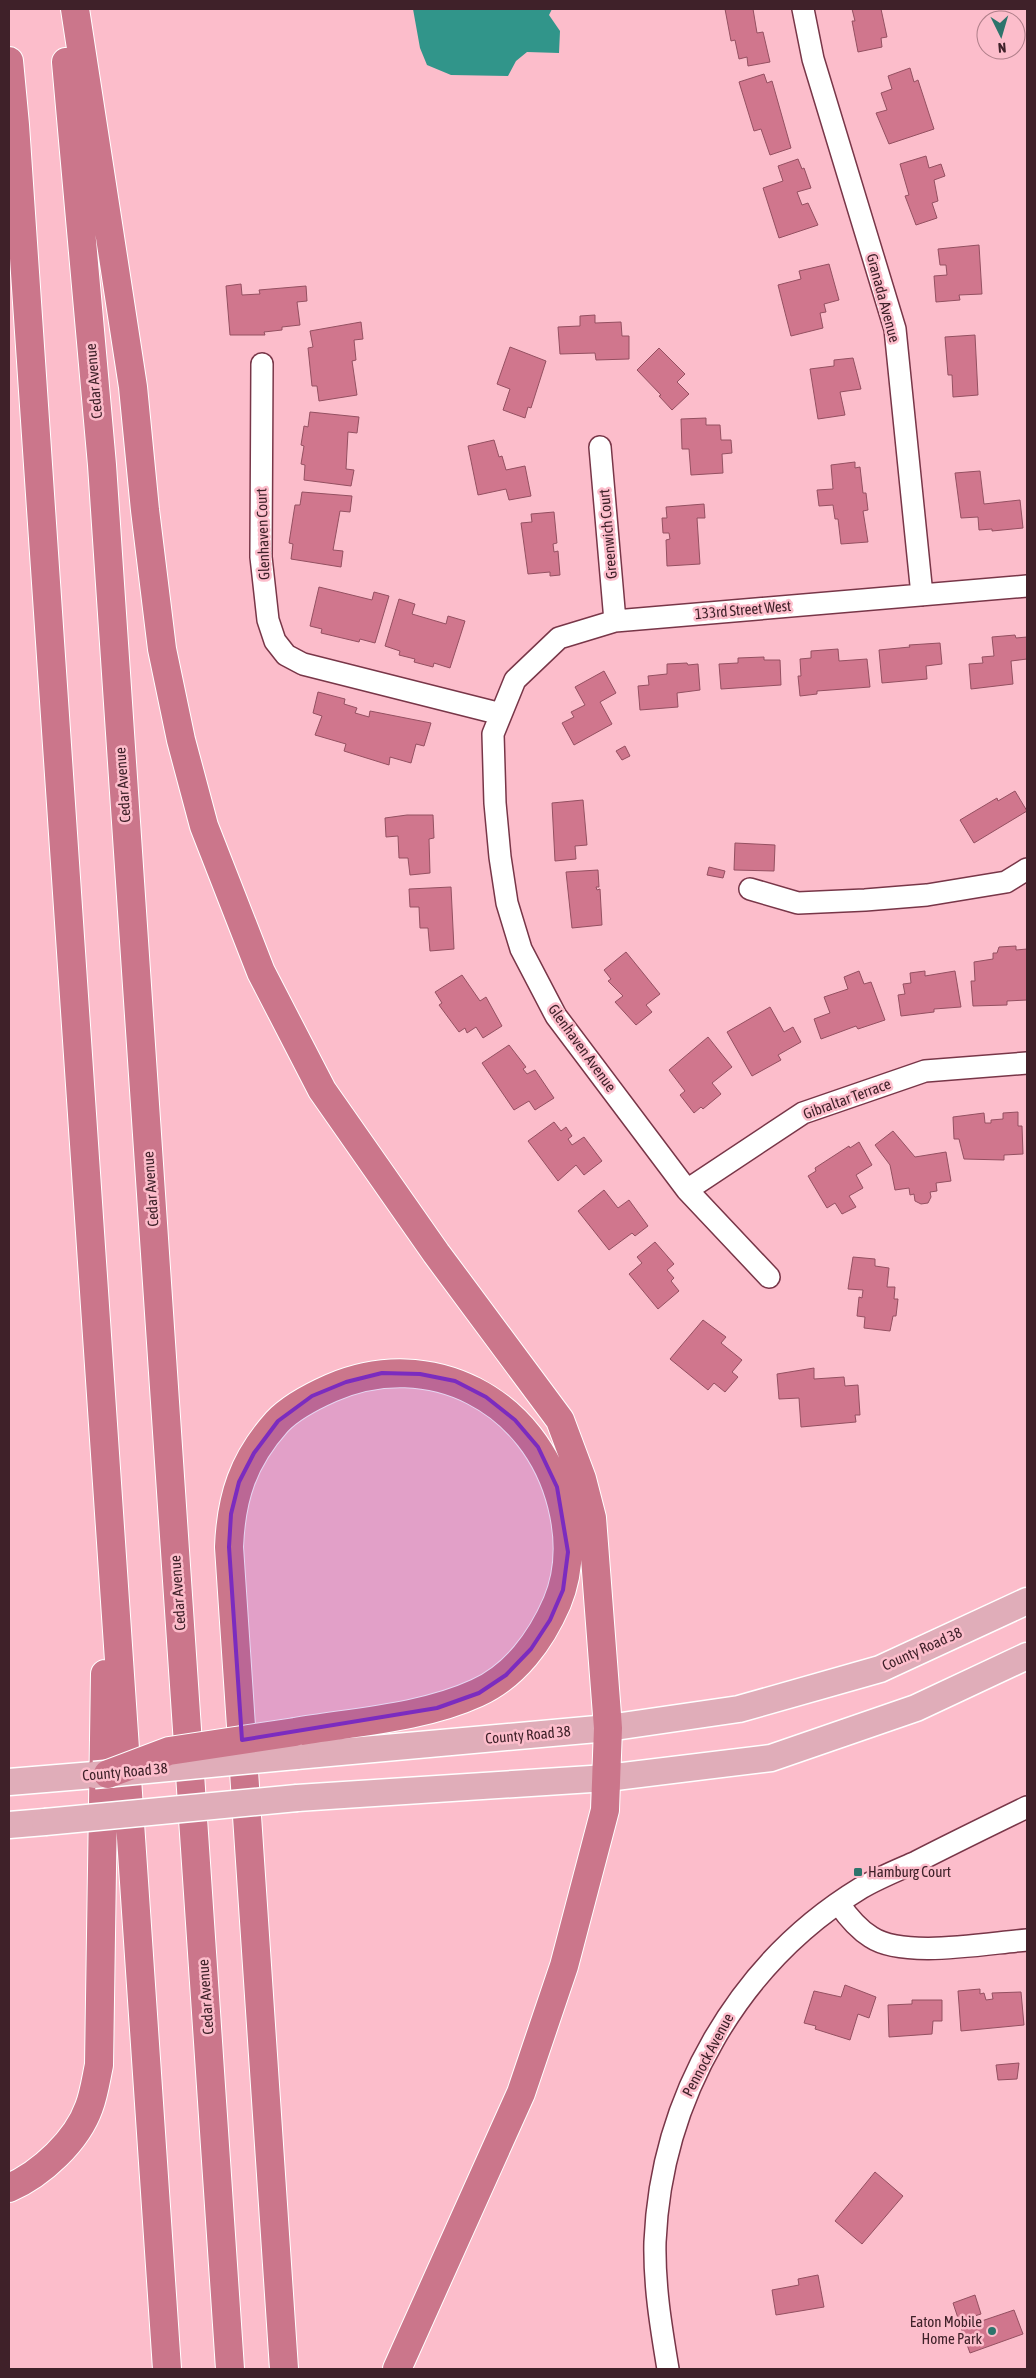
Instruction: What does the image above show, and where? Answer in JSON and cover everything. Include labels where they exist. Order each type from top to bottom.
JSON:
[{"type":"highway","name":"Cedar Avenue","points":[[62,9],[102,465],[230,2369]]},
{"type":"highway","points":[[75,9],[133,387],[145,510],[162,649],[181,740],[204,826],[261,972],[322,1090],[436,1253],[560,1420],[582,1478],[592,1518],[608,1728],[605,1810],[564,1966],[521,2093],[397,2369]]},
{"type":"highway","points":[[9,61],[16,135],[108,1475],[167,2369]]},
{"type":"highway","points":[[108,1774],[169,1751],[296,1744],[438,1708],[479,1693],[513,1668],[532,1649],[550,1620],[563,1590],[568,1552],[565,1518],[557,1487],[538,1447],[515,1420],[486,1397],[455,1381],[420,1374],[382,1373],[346,1382],[312,1396],[278,1421],[254,1453],[239,1482],[231,1514],[229,1547],[284,2369]]},
{"type":"highway","points":[[9,2188],[24,2181],[65,2148],[89,2108],[99,2065],[108,1475]]},
{"type":"main road","name":"County Road 38","points":[[296,1744],[608,1728],[739,1709],[880,1669],[1027,1601]]},
{"type":"main road","points":[[9,1825],[297,1798],[607,1778],[770,1758],[916,1708],[1027,1656]]},
{"type":"main road","name":"County Road 38","points":[[9,1782],[108,1774]]},
{"type":"street","name":"Granada Avenue","points":[[803,9],[813,59],[895,329],[922,595]]},
{"type":"street","name":"Glenhaven Court","points":[[262,364],[261,557],[268,620],[275,641],[286,655],[303,664],[501,714]]},
{"type":"street","name":"Greenwich Court","points":[[600,447],[615,621]]},
{"type":"street","name":"133rd Street West","points":[[501,714],[515,680],[559,638],[615,621],[1027,586]]},
{"type":"street","name":"Glenhaven Avenue","points":[[501,714],[493,734],[495,803],[507,904],[521,950],[556,1016],[687,1190],[769,1277]]},
{"type":"street","points":[[750,889],[798,903],[865,900],[927,895],[1006,882],[1027,870]]},
{"type":"street","name":"Gibraltar Terrace","points":[[687,1190],[804,1113],[925,1071],[1027,1063]]},
{"type":"street","name":"Pennock Avenue","points":[[668,2369],[657,2297],[655,2242],[662,2179],[679,2112],[690,2084],[719,2028],[744,1993],[773,1959],[810,1925],[839,1904],[862,1888],[1027,1806]]},
{"type":"street","points":[[839,1904],[851,1920],[872,1938],[891,1946],[913,1950],[1027,1940]]},
{"type":"highlighted area","points":[[382,1373],[420,1374],[455,1381],[486,1397],[515,1420],[538,1447],[557,1487],[568,1552],[563,1590],[550,1620],[531,1649],[506,1675],[479,1693],[437,1708],[242,1740],[229,1547],[231,1514],[239,1482],[254,1453],[278,1421],[312,1396],[346,1382]]},
{"type":"shaded area","points":[[413,9],[552,9],[549,15],[560,31],[559,53],[527,52],[516,61],[508,76],[451,75],[427,65],[420,48]]},
{"type":"building","points":[[725,9],[753,9],[757,33],[763,32],[770,62],[748,66],[747,57],[739,59],[735,40],[731,41]]},
{"type":"building","points":[[852,9],[881,9],[887,37],[881,38],[882,47],[858,52],[852,21],[855,21]]},
{"type":"building","points":[[910,68],[914,82],[918,80],[934,129],[889,144],[876,113],[887,110],[881,93],[892,89],[888,76]]},
{"type":"building","points":[[764,74],[767,83],[772,81],[791,148],[770,155],[761,129],[754,131],[739,82]]},
{"type":"building","points":[[926,156],[929,168],[941,164],[945,176],[934,180],[938,201],[932,203],[937,218],[916,225],[905,196],[909,195],[900,164]]},
{"type":"building","points":[[798,159],[802,169],[804,168],[811,188],[797,192],[802,205],[808,203],[818,225],[779,238],[763,188],[783,181],[778,166]]},
{"type":"building","points":[[979,245],[982,294],[959,295],[960,300],[936,302],[934,276],[947,275],[946,265],[940,265],[938,249]]},
{"type":"building","points":[[829,264],[839,300],[824,304],[826,312],[820,313],[823,328],[791,336],[778,285],[801,279],[799,271]]},
{"type":"building","points":[[241,284],[242,295],[260,294],[259,290],[306,286],[307,301],[297,302],[300,325],[264,332],[265,335],[230,335],[226,286]]},
{"type":"building","points":[[595,315],[595,323],[621,322],[622,336],[629,336],[629,359],[596,360],[595,353],[560,354],[558,327],[580,326],[580,316]]},
{"type":"building","points":[[361,322],[363,339],[354,340],[356,360],[352,361],[357,395],[319,401],[317,386],[312,386],[308,348],[313,347],[310,331]]},
{"type":"building","points":[[975,335],[978,395],[953,397],[952,375],[948,375],[945,337]]},
{"type":"building","points":[[510,347],[546,361],[531,408],[528,407],[525,418],[503,410],[510,389],[497,384]]},
{"type":"building","points":[[659,348],[685,374],[677,382],[689,394],[672,410],[659,396],[661,395],[637,370]]},
{"type":"building","points":[[853,358],[861,389],[840,392],[845,415],[818,419],[810,369],[834,366],[834,360]]},
{"type":"building","points":[[310,412],[359,417],[357,433],[348,432],[346,469],[354,470],[351,486],[304,480],[305,465],[301,464],[304,446],[301,445],[304,426],[308,427]]},
{"type":"building","points":[[706,418],[706,425],[720,425],[721,440],[731,440],[732,453],[722,454],[723,473],[691,475],[689,449],[682,449],[681,419]]},
{"type":"building","points":[[494,440],[499,457],[502,456],[506,470],[525,466],[531,496],[509,500],[506,489],[478,495],[468,446]]},
{"type":"building","points":[[855,462],[855,468],[860,467],[863,493],[866,493],[868,510],[863,511],[868,542],[841,544],[838,519],[835,519],[833,505],[819,506],[817,490],[833,489],[831,465]]},
{"type":"building","points":[[980,471],[984,504],[1020,500],[1023,528],[992,531],[992,529],[979,530],[978,517],[961,518],[955,473]]},
{"type":"building","points":[[302,492],[352,496],[350,512],[340,511],[333,550],[343,551],[341,567],[291,559],[293,544],[289,543],[295,505],[300,505]]},
{"type":"building","points":[[704,504],[705,518],[697,518],[700,564],[667,566],[666,540],[670,539],[669,533],[663,533],[662,518],[667,518],[666,507]]},
{"type":"building","points":[[554,512],[557,543],[553,544],[554,552],[558,551],[560,575],[550,576],[550,572],[528,574],[521,523],[532,522],[531,514]]},
{"type":"building","points":[[319,587],[372,600],[374,592],[389,596],[375,643],[360,639],[359,642],[321,633],[322,629],[310,626]]},
{"type":"building","points":[[399,599],[415,604],[412,614],[446,624],[448,616],[465,621],[450,668],[434,663],[433,667],[414,662],[415,659],[399,655],[400,651],[385,646]]},
{"type":"building","points":[[1015,635],[1016,638],[1027,637],[1027,659],[1011,661],[1013,684],[971,689],[969,664],[983,663],[982,657],[994,656],[992,637]]},
{"type":"building","points":[[940,643],[942,664],[926,666],[927,679],[882,683],[879,650],[910,647],[909,645]]},
{"type":"building","points":[[838,649],[839,661],[867,659],[870,687],[817,691],[817,694],[800,696],[798,676],[801,676],[800,659],[811,658],[811,651]]},
{"type":"building","points":[[764,657],[764,660],[780,660],[781,685],[721,689],[719,664],[738,663],[738,658]]},
{"type":"building","points":[[687,663],[688,665],[698,664],[700,690],[677,693],[678,707],[640,710],[638,686],[649,685],[648,676],[667,674],[667,664]]},
{"type":"building","points":[[604,671],[616,693],[600,702],[612,724],[574,745],[562,723],[574,717],[571,712],[585,705],[575,687]]},
{"type":"building","points":[[318,692],[345,699],[344,704],[357,708],[355,713],[369,717],[370,711],[431,723],[424,746],[416,744],[411,763],[390,757],[389,765],[344,751],[346,744],[315,735],[322,716],[313,713]]},
{"type":"building","points":[[625,746],[630,756],[622,760],[616,751]]},
{"type":"building","points":[[1015,791],[1027,811],[974,843],[960,820],[997,798],[998,801]]},
{"type":"building","points":[[583,800],[587,845],[575,846],[576,859],[555,861],[552,803]]},
{"type":"building","points":[[407,815],[433,815],[434,838],[429,839],[430,873],[410,875],[408,858],[399,858],[398,836],[386,837],[385,818]]},
{"type":"building","points":[[735,843],[775,845],[774,871],[734,870]]},
{"type":"building","points":[[709,867],[725,871],[723,878],[707,875]]},
{"type":"building","points":[[598,870],[599,887],[596,887],[597,890],[600,889],[602,925],[572,928],[566,872]]},
{"type":"building","points":[[451,887],[454,949],[430,951],[428,928],[420,928],[419,907],[410,907],[409,889]]},
{"type":"building","points":[[1016,946],[1016,950],[1027,949],[1027,1000],[1007,1001],[1007,1005],[973,1006],[971,981],[975,981],[974,962],[993,959],[993,953],[997,953],[999,947]]},
{"type":"building","points":[[626,952],[660,994],[646,1005],[652,1012],[636,1025],[615,1002],[623,996],[608,981],[611,979],[604,970]]},
{"type":"building","points":[[859,971],[864,984],[871,982],[885,1020],[858,1029],[856,1026],[821,1039],[814,1019],[830,1013],[824,997],[848,989],[844,977]]},
{"type":"building","points":[[925,971],[925,976],[955,971],[961,1007],[934,1009],[934,1012],[901,1016],[898,995],[905,994],[903,984],[911,983],[910,973]]},
{"type":"building","points":[[462,975],[480,1001],[486,997],[502,1026],[483,1038],[476,1027],[467,1033],[465,1028],[459,1032],[439,1005],[442,1003],[435,992]]},
{"type":"building","points":[[770,1007],[784,1032],[793,1027],[801,1042],[778,1055],[781,1060],[752,1076],[727,1032]]},
{"type":"building","points":[[708,1037],[732,1067],[712,1083],[721,1094],[703,1109],[701,1107],[694,1113],[680,1095],[685,1091],[669,1070]]},
{"type":"building","points":[[509,1045],[526,1067],[523,1069],[527,1074],[535,1070],[554,1098],[535,1110],[529,1101],[514,1110],[482,1063]]},
{"type":"building","points":[[1018,1112],[1018,1126],[1022,1126],[1023,1154],[1004,1155],[1004,1160],[964,1159],[959,1139],[954,1139],[953,1117],[984,1113],[985,1123],[991,1123],[991,1120],[1003,1119],[1003,1113]]},
{"type":"building","points":[[554,1122],[561,1131],[566,1127],[572,1136],[568,1139],[572,1145],[584,1137],[602,1161],[584,1175],[576,1165],[558,1181],[528,1141]]},
{"type":"building","points":[[893,1131],[915,1157],[946,1152],[951,1181],[936,1183],[937,1191],[930,1192],[931,1197],[928,1203],[921,1204],[915,1201],[914,1194],[910,1195],[909,1188],[895,1190],[890,1165],[875,1145]]},
{"type":"building","points":[[859,1142],[872,1165],[856,1175],[863,1188],[849,1196],[856,1207],[842,1214],[835,1203],[827,1208],[808,1176],[816,1171],[815,1168],[849,1146],[850,1148]]},
{"type":"building","points":[[604,1190],[618,1208],[629,1200],[648,1226],[635,1236],[632,1233],[609,1250],[578,1211]]},
{"type":"building","points":[[655,1242],[674,1264],[667,1270],[674,1278],[671,1281],[679,1291],[658,1309],[629,1274],[642,1263],[637,1257]]},
{"type":"building","points":[[853,1257],[875,1259],[875,1266],[889,1268],[887,1287],[895,1287],[894,1299],[898,1299],[896,1316],[893,1316],[890,1331],[864,1328],[865,1317],[857,1316],[859,1297],[862,1298],[863,1290],[848,1289]]},
{"type":"building","points":[[703,1320],[726,1337],[721,1343],[742,1360],[732,1372],[738,1377],[725,1392],[714,1383],[708,1390],[670,1359]]},
{"type":"building","points":[[814,1368],[814,1379],[844,1377],[845,1386],[858,1385],[860,1415],[855,1415],[856,1422],[801,1427],[799,1398],[779,1399],[777,1374]]},
{"type":"building","points":[[845,1985],[876,1997],[869,2018],[858,2014],[850,2040],[815,2029],[816,2026],[804,2023],[814,1991],[841,1997]]},
{"type":"building","points":[[980,1989],[980,1994],[984,1993],[986,2000],[993,1999],[992,1993],[1021,1992],[1024,2025],[961,2031],[958,1991]]},
{"type":"building","points":[[912,2000],[942,2000],[942,2021],[933,2021],[932,2034],[889,2037],[888,2005],[912,2004]]},
{"type":"building","points":[[1019,2063],[1017,2079],[998,2080],[996,2065]]},
{"type":"building","points":[[875,2172],[903,2196],[862,2244],[835,2221]]},
{"type":"building","points":[[818,2275],[824,2307],[776,2315],[772,2290],[799,2285],[798,2279]]},
{"type":"building","points":[[975,2295],[981,2314],[959,2321],[953,2303]]},
{"type":"building","name":"Eaton Mobile Home Park","points":[[1014,2310],[1023,2334],[970,2353],[961,2328]]},
{"type":"place","name":"Hamburg Court","points":[[858,1872]]},
{"type":"place","name":"Eaton Mobile Home Park","points":[[992,2331]]}]
